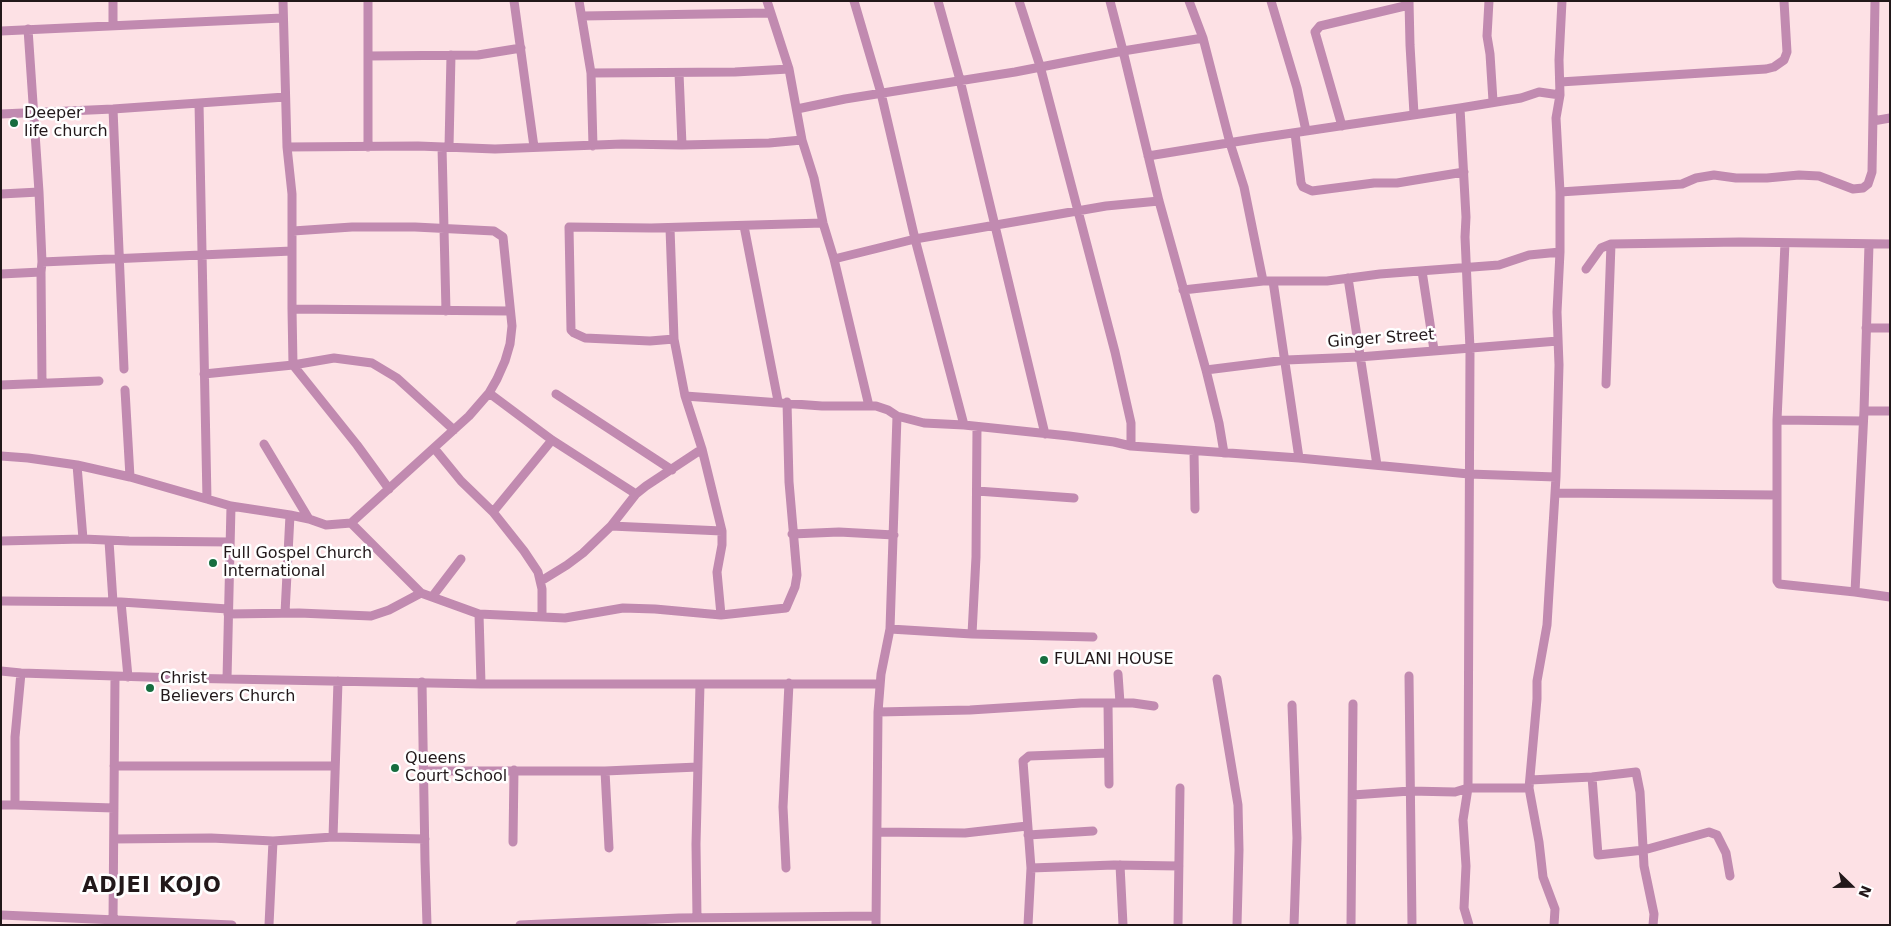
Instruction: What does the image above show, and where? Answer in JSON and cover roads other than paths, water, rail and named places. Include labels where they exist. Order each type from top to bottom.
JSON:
[{"type":"street","points":[[113,1],[114,25]]},
{"type":"street","points":[[282,1],[287,147],[292,194],[293,366],[357,445],[389,489]]},
{"type":"street","points":[[368,1],[368,148]]},
{"type":"street","points":[[514,1],[534,147]]},
{"type":"street","points":[[579,1],[591,73],[593,146]]},
{"type":"street","points":[[766,1],[789,69],[802,140],[814,178],[823,223],[834,259],[869,406]]},
{"type":"street","points":[[854,1],[881,94],[915,239],[964,425]]},
{"type":"street","points":[[938,1],[996,225],[1045,434]]},
{"type":"street","points":[[1019,1],[1040,66],[1127,405],[1131,423],[1131,446]]},
{"type":"street","points":[[1110,1],[1158,201],[1206,370],[1224,453]]},
{"type":"street","points":[[1189,1],[1202,38],[1249,207],[1263,281]]},
{"type":"street","points":[[1271,1],[1297,88],[1306,132]]},
{"type":"street","points":[[1489,1],[1487,36],[1493,101]]},
{"type":"street","points":[[1554,925],[1555,909],[1543,877],[1529,784],[1537,681],[1548,615],[1556,477],[1560,192],[1556,118],[1560,95],[1559,60],[1562,1]]},
{"type":"street","points":[[1560,82],[1774,67],[1784,60],[1788,52],[1784,1]]},
{"type":"street","points":[[1560,192],[1682,184],[1696,178],[1714,175],[1736,178],[1819,176],[1857,189],[1868,184],[1871,176],[1875,1]]},
{"type":"street","points":[[1342,126],[1315,32],[1320,26],[1409,3],[1414,114]]},
{"type":"street","points":[[582,16],[769,14]]},
{"type":"street","points":[[1,31],[282,18]]},
{"type":"street","points":[[28,29],[42,267],[42,383]]},
{"type":"street","points":[[797,109],[1202,38]]},
{"type":"street","points":[[369,56],[478,55],[521,48]]},
{"type":"street","points":[[446,311],[444,228],[450,55]]},
{"type":"street","points":[[591,73],[679,73],[789,69]]},
{"type":"street","points":[[679,73],[682,145]]},
{"type":"street","points":[[1148,156],[1460,108],[1493,101],[1521,98],[1539,92],[1560,95]]},
{"type":"street","points":[[1,114],[113,109],[285,97]]},
{"type":"street","points":[[199,102],[207,499]]},
{"type":"street","points":[[1460,108],[1470,349],[1468,788],[1462,820],[1466,866],[1464,908],[1469,925]]},
{"type":"street","points":[[113,109],[121,259],[124,369]]},
{"type":"street","points":[[1873,121],[1890,118]]},
{"type":"street","points":[[1295,133],[1300,183],[1302,187],[1312,191],[1397,182],[1464,172]]},
{"type":"street","points":[[287,147],[446,147],[495,149],[639,144],[682,145],[785,142],[802,140]]},
{"type":"street","points":[[1,194],[39,192]]},
{"type":"street","points":[[834,259],[915,239],[1078,211],[1158,201]]},
{"type":"street","points":[[674,339],[650,341],[585,338],[578,336],[571,330],[570,227],[670,228],[823,223]]},
{"type":"street","points":[[351,523],[421,593],[479,614],[565,618],[623,608],[721,615],[786,608],[796,580],[782,402],[744,226]]},
{"type":"street","points":[[1,456],[77,465],[130,477],[231,506],[310,519],[326,525],[351,523],[469,416],[489,393],[505,361],[510,344],[512,326],[503,237],[494,232],[444,228],[352,227],[293,231]]},
{"type":"street","points":[[670,228],[674,339],[685,396],[702,450],[722,531],[722,545],[717,572],[721,615]]},
{"type":"street","points":[[1785,243],[1776,495],[1777,581],[1779,584],[1890,597]]},
{"type":"street","points":[[1606,384],[1611,244]]},
{"type":"street","points":[[1586,270],[1601,248],[1611,244],[1890,244]]},
{"type":"street","points":[[1855,592],[1864,411],[1869,244]]},
{"type":"street","points":[[1,274],[42,267],[121,259],[292,251]]},
{"type":"street","points":[[1183,290],[1263,281],[1319,282],[1499,265],[1529,255],[1560,252]]},
{"type":"street","points":[[1422,271],[1434,350]]},
{"type":"street","points":[[1348,278],[1377,465]]},
{"type":"street","points":[[1273,281],[1299,458]]},
{"type":"street","points":[[292,309],[509,311]]},
{"type":"street","points":[[1866,328],[1890,328]]},
{"type":"street","name":"Ginger Street","points":[[1206,370],[1286,360],[1359,357],[1558,341]]},
{"type":"street","points":[[204,374],[293,366],[334,358],[372,364],[397,378],[454,430]]},
{"type":"street","points":[[1,385],[99,381]]},
{"type":"street","points":[[126,390],[130,477]]},
{"type":"street","points":[[489,393],[552,440],[636,494]]},
{"type":"street","points":[[556,394],[672,470]]},
{"type":"street","points":[[685,396],[822,406],[881,407],[897,416],[924,423],[964,425],[1096,439],[1131,446],[1194,452],[1299,458],[1469,474],[1556,477]]},
{"type":"street","points":[[1864,411],[1890,411]]},
{"type":"street","points":[[520,925],[679,922],[697,918],[765,921],[876,920],[878,712],[880,684],[890,629],[897,416]]},
{"type":"street","points":[[1778,420],[1863,421]]},
{"type":"street","points":[[972,634],[977,491],[977,427]]},
{"type":"street","points":[[493,512],[552,440]]},
{"type":"street","points":[[264,444],[310,519]]},
{"type":"street","points":[[434,448],[461,481],[493,512],[538,572],[541,582],[542,617]]},
{"type":"street","points":[[541,582],[567,566],[611,526],[636,494],[657,477],[672,470],[702,450]]},
{"type":"street","points":[[1194,452],[1195,509]]},
{"type":"street","points":[[77,465],[83,539]]},
{"type":"street","points":[[977,491],[1074,498]]},
{"type":"street","points":[[1555,494],[1776,495]]},
{"type":"street","points":[[227,679],[231,506]]},
{"type":"street","points":[[285,613],[290,515]]},
{"type":"street","points":[[611,526],[722,531]]},
{"type":"street","points":[[792,534],[839,532],[894,535]]},
{"type":"street","points":[[1,541],[83,539],[230,542]]},
{"type":"street","points":[[109,541],[128,677]]},
{"type":"street","points":[[432,597],[462,560]]},
{"type":"street","points":[[1,601],[117,602],[228,611],[372,616],[389,610],[421,593]]},
{"type":"street","points":[[479,614],[480,684]]},
{"type":"street","points":[[890,629],[972,634],[1092,637]]},
{"type":"street","points":[[1,671],[128,677],[480,684],[880,684]]},
{"type":"street","points":[[15,805],[15,737],[22,673]]},
{"type":"street","points":[[1118,674],[1120,703]]},
{"type":"street","points":[[113,920],[115,676]]},
{"type":"street","points":[[1409,676],[1412,925]]},
{"type":"street","points":[[1217,679],[1238,804],[1237,925]]},
{"type":"street","points":[[333,838],[338,681]]},
{"type":"street","points":[[422,682],[427,925]]},
{"type":"street","points":[[786,868],[783,807],[789,683]]},
{"type":"street","points":[[697,918],[696,844],[700,684]]},
{"type":"street","points":[[878,712],[970,710],[1108,703],[1154,706]]},
{"type":"street","points":[[1108,703],[1109,784]]},
{"type":"street","points":[[1351,925],[1353,704]]},
{"type":"street","points":[[1292,705],[1297,838],[1294,925]]},
{"type":"street","points":[[1028,925],[1030,868],[1025,758],[1108,753]]},
{"type":"street","points":[[114,766],[335,766]]},
{"type":"street","points":[[424,771],[605,771],[698,767]]},
{"type":"street","points":[[513,842],[514,770]]},
{"type":"street","points":[[605,771],[609,848]]},
{"type":"street","points":[[1353,795],[1455,792],[1468,788],[1529,784],[1636,772],[1640,792],[1644,866],[1654,914],[1653,925]]},
{"type":"street","points":[[1592,777],[1598,855],[1644,850],[1709,832],[1717,835],[1726,853],[1730,876]]},
{"type":"street","points":[[1178,925],[1180,788]]},
{"type":"street","points":[[1,805],[114,808]]},
{"type":"street","points":[[877,832],[1093,831]]},
{"type":"street","points":[[114,839],[211,838],[273,841],[333,838],[424,839]]},
{"type":"street","points":[[269,925],[273,841]]},
{"type":"street","points":[[1030,868],[1120,865],[1178,866]]},
{"type":"street","points":[[1120,865],[1123,925]]},
{"type":"street","points":[[1,915],[66,922],[113,920],[232,925]]},
{"type":"place","name":"Deeper life church","points":[[14,123]]},
{"type":"place","name":"Full Gospel Church International","points":[[213,563]]},
{"type":"place","name":"FULANI HOUSE","points":[[1044,660]]},
{"type":"place","name":"Christ Believers Church","points":[[150,688]]},
{"type":"place","name":"Queens Court School","points":[[395,768]]},
{"type":"district","name":"ADJEI KOJO","points":[[152,887]]}]
